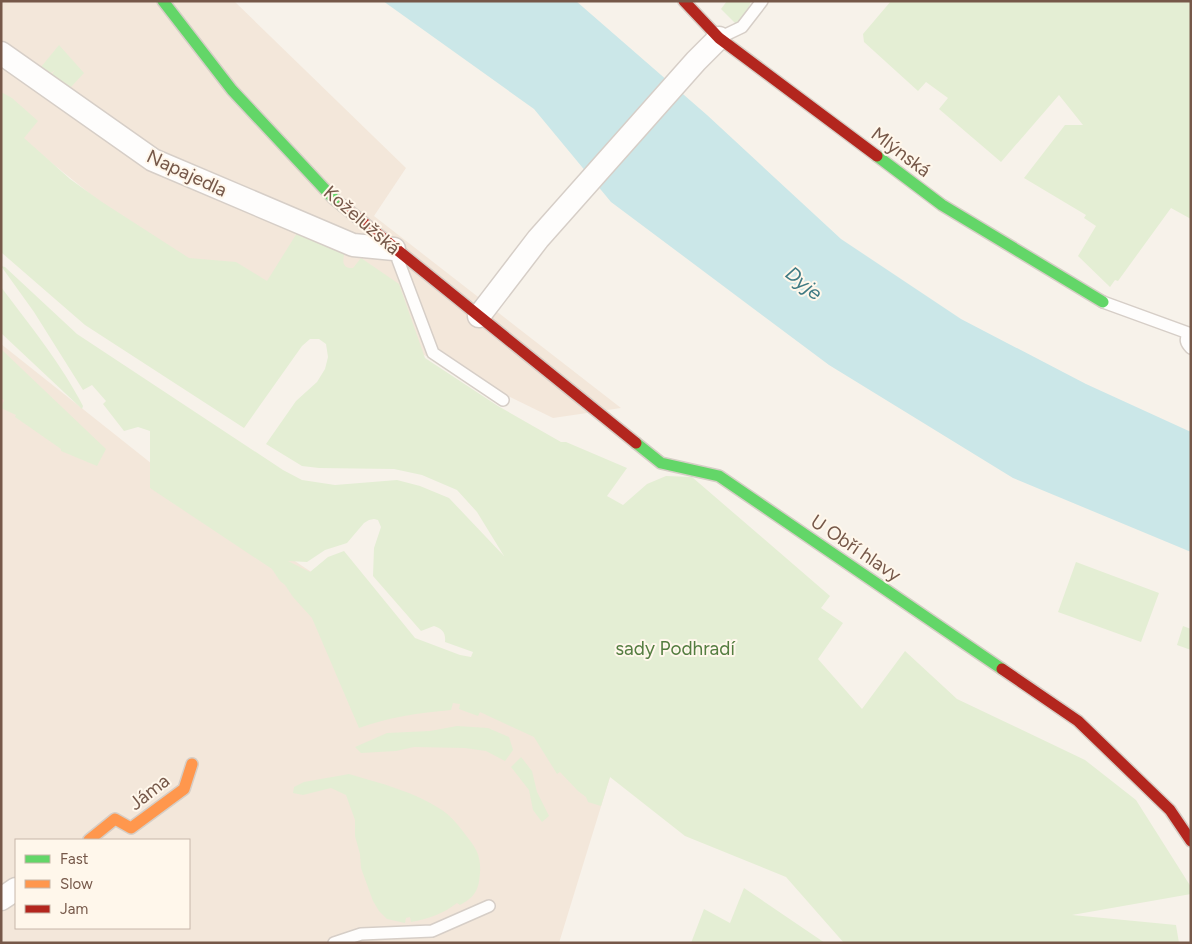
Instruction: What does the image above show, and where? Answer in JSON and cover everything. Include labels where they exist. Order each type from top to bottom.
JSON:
[{"type":"street","name":"Koželužská","points":[[163,1],[232,90],[333,198],[479,316]]},
{"type":"street","name":"Mlýnská","points":[[684,1],[719,38],[942,205],[1102,302]]},
{"type":"street","points":[[479,316],[538,239],[696,61],[719,38]]},
{"type":"street","name":"Napajedla","points":[[1,53],[153,160],[353,245],[394,249]]},
{"type":"street","name":"U Obří hlavy","points":[[479,316],[661,463],[719,476],[1078,721],[1170,810],[1191,841]]},
{"type":"street","name":"Jáma","points":[[90,839],[115,819],[131,828],[184,789],[192,764]]},
{"type":"street","points":[[1,899],[15,890]]},
{"type":"lane","points":[[719,38],[742,27],[762,1]]},
{"type":"lane","points":[[394,249],[433,353],[503,400]]},
{"type":"lane","points":[[1102,302],[1189,334],[1186,343],[1191,348]]},
{"type":"lane","points":[[334,943],[360,934],[432,931],[489,906]]},
{"type":"shaded area","points":[[1,1],[234,1],[406,168],[374,216],[621,408],[553,418],[281,285],[177,264],[1,122]]},
{"type":"shaded area","points":[[1,344],[171,479],[563,739],[610,777],[559,943],[1,943]]},
{"type":"green space","points":[[727,1],[751,1],[744,32],[721,9]]},
{"type":"green space","points":[[891,1],[1191,1],[1191,219],[1171,208],[1118,281],[1115,280],[1110,287],[1078,256],[1096,226],[1084,218],[1086,215],[1024,178],[1065,125],[1083,125],[1059,95],[1001,162],[939,109],[948,98],[926,82],[918,91],[864,42],[863,34]]},
{"type":"green space","points":[[59,45],[84,73],[71,87],[61,83],[52,74],[55,70],[51,73],[41,67]]},
{"type":"green space","name":"sady Podhradí","points":[[1,92],[12,98],[38,121],[24,138],[70,179],[189,258],[236,262],[267,281],[297,233],[345,252],[343,261],[349,268],[353,268],[361,258],[399,284],[425,358],[498,406],[561,442],[566,442],[627,468],[607,496],[623,505],[647,484],[666,476],[692,477],[830,596],[821,608],[843,623],[818,659],[862,709],[905,651],[957,699],[1085,760],[1136,800],[1191,887],[1191,894],[1072,915],[1176,925],[1179,943],[844,943],[786,877],[685,836],[610,777],[601,806],[588,802],[586,797],[560,772],[557,774],[534,737],[480,712],[478,716],[459,709],[460,704],[453,703],[451,710],[404,716],[359,728],[312,618],[272,569],[150,488],[150,431],[138,427],[124,431],[103,404],[106,401],[92,385],[83,390],[34,312],[1,266],[5,267],[77,334],[283,470],[302,480],[335,485],[397,480],[420,486],[449,498],[504,556],[477,512],[457,490],[422,475],[394,469],[302,466],[266,444],[296,401],[317,382],[325,369],[328,357],[326,344],[319,339],[310,339],[302,346],[244,428],[85,325],[2,253]],"holes":[[[369,520],[378,520],[381,527],[374,548],[373,576],[421,631],[434,626],[439,628],[444,633],[445,642],[473,652],[471,657],[460,655],[415,638],[344,551],[328,557],[310,572],[288,561],[307,562],[325,550],[347,543],[364,523]]]},
{"type":"green space","points":[[1,287],[55,360],[75,391],[83,406],[82,409],[1,333]]},
{"type":"green space","points":[[1,349],[106,449],[97,466],[61,451],[61,449],[15,417],[16,415],[1,408],[4,400],[1,398]]},
{"type":"green space","points":[[1076,562],[1159,593],[1141,642],[1058,612]]},
{"type":"green space","points":[[1183,626],[1191,629],[1191,650],[1177,645]]},
{"type":"green space","points":[[457,726],[488,728],[509,737],[513,750],[505,761],[486,751],[465,748],[414,747],[396,751],[361,753],[355,747],[387,733],[430,731]]},
{"type":"green space","points":[[521,757],[532,771],[537,792],[549,816],[542,822],[533,810],[529,790],[511,767]]},
{"type":"green space","points":[[349,774],[420,798],[442,810],[453,819],[471,842],[479,858],[479,878],[473,896],[460,905],[457,903],[435,916],[411,922],[410,917],[406,918],[405,923],[387,919],[373,901],[361,868],[360,854],[355,836],[355,820],[346,795],[331,788],[303,795],[293,793],[294,787],[304,782]]},
{"type":"green space","points":[[744,888],[825,943],[691,943],[704,909],[730,923]]},
{"type":"water","name":"Dyje","points":[[383,1],[576,1],[707,115],[841,239],[961,319],[1086,384],[1191,432],[1191,552],[1013,478],[829,365],[611,202],[534,109]]},
{"type":"traffic: fast","points":[[163,1],[232,90],[333,198],[343,206]]},
{"type":"traffic: fast","points":[[877,156],[942,205],[1103,302]]},
{"type":"traffic: fast","points":[[636,443],[661,463],[719,476],[1002,669]]},
{"type":"traffic: slow","points":[[90,839],[115,819],[131,828],[184,789],[192,764]]},
{"type":"traffic: jam","points":[[684,1],[719,38],[877,156]]},
{"type":"traffic: jam","points":[[343,206],[636,443]]},
{"type":"traffic: jam","points":[[1002,669],[1078,721],[1170,810],[1191,841]]}]
